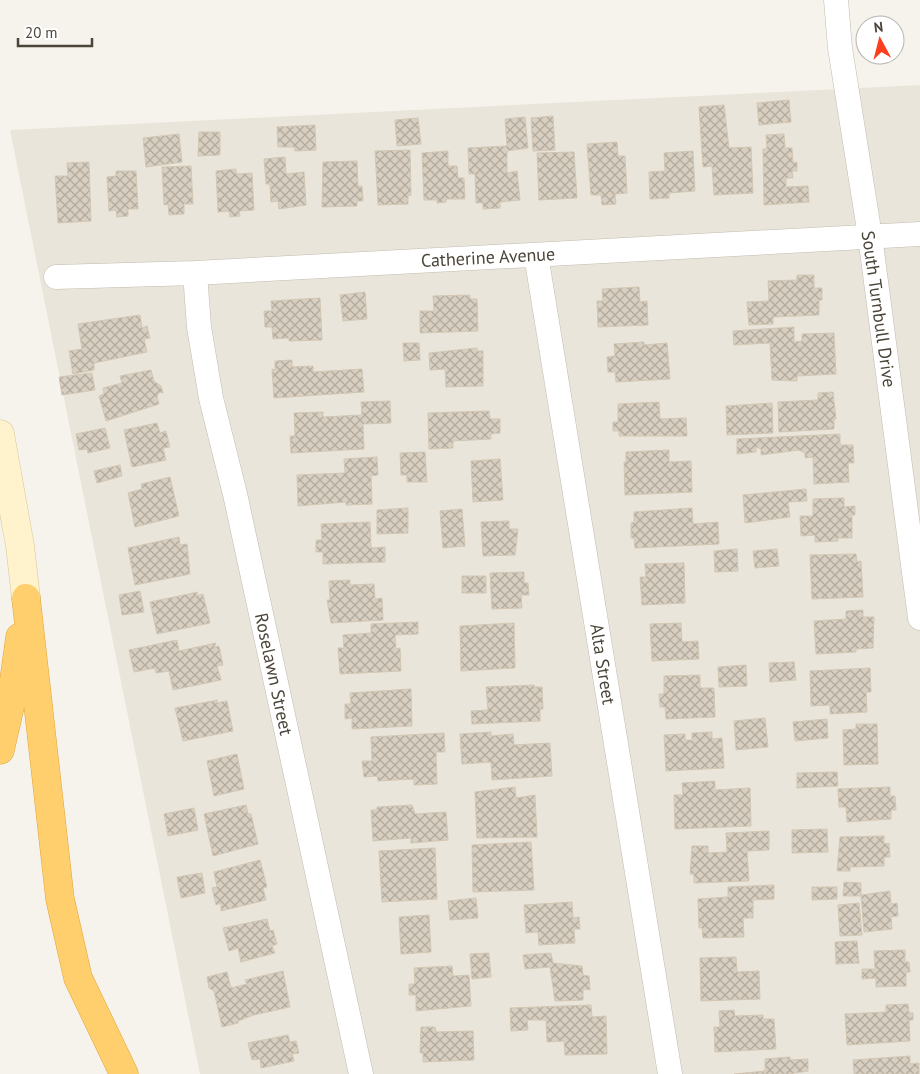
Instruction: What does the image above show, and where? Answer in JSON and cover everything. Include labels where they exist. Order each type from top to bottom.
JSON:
[{"type":"highway","points":[[0,750],[11,702],[26,598]]},
{"type":"highway","points":[[26,598],[60,899],[78,978],[124,1074]]},
{"type":"street","name":"South Turnbull Drive","points":[[836,0],[840,48],[870,236],[920,618]]},
{"type":"street","name":"Catherine Avenue","points":[[56,277],[195,273],[920,234]]},
{"type":"street","name":"Alta Street","points":[[536,255],[670,1074]]},
{"type":"street","name":"Roselawn Street","points":[[195,273],[199,327],[211,398],[235,494],[361,1074]]},
{"type":"street","points":[[0,434],[20,546],[26,598]]},
{"type":"shaded area","points":[[920,85],[920,1074],[200,1074],[10,130]]},
{"type":"building","points":[[789,100],[791,122],[759,125],[757,103]]},
{"type":"building","points":[[724,105],[729,148],[751,147],[753,193],[714,195],[712,166],[703,167],[699,107]]},
{"type":"building","points":[[553,116],[555,150],[533,151],[531,118]]},
{"type":"building","points":[[525,117],[528,148],[507,151],[507,173],[517,171],[520,200],[500,202],[500,208],[483,209],[483,203],[476,203],[475,174],[469,174],[468,148],[507,146],[505,119]]},
{"type":"building","points":[[418,118],[421,144],[397,146],[395,120]]},
{"type":"building","points":[[315,125],[316,150],[295,151],[294,147],[278,147],[277,127]]},
{"type":"building","points":[[199,132],[220,132],[220,155],[198,156]]},
{"type":"building","points":[[179,134],[182,162],[146,167],[143,138]]},
{"type":"building","points":[[784,134],[785,148],[792,148],[793,163],[797,162],[797,171],[792,171],[793,178],[786,178],[786,187],[808,186],[809,202],[764,205],[763,149],[767,149],[766,135]]},
{"type":"building","points":[[617,142],[618,156],[625,156],[627,193],[615,194],[616,204],[602,205],[601,195],[591,195],[587,144]]},
{"type":"building","points":[[410,150],[411,195],[408,196],[408,204],[378,205],[375,151]]},
{"type":"building","points":[[448,151],[448,166],[457,166],[458,178],[464,178],[465,199],[446,199],[446,202],[437,203],[437,200],[424,200],[422,153]]},
{"type":"building","points":[[693,151],[695,191],[669,193],[669,198],[650,199],[649,172],[665,171],[664,153]]},
{"type":"building","points":[[574,152],[577,198],[539,200],[537,153]]},
{"type":"building","points":[[285,157],[286,174],[304,172],[306,205],[279,209],[278,201],[271,202],[270,184],[266,184],[264,159]]},
{"type":"building","points":[[357,161],[358,186],[362,186],[363,201],[357,201],[357,206],[322,207],[323,162]]},
{"type":"building","points":[[89,162],[91,221],[58,223],[55,176],[68,176],[67,163]]},
{"type":"building","points":[[191,166],[193,204],[184,204],[184,214],[169,215],[168,204],[164,205],[162,167]]},
{"type":"building","points":[[236,169],[236,174],[252,173],[254,210],[239,211],[240,216],[230,217],[229,211],[218,212],[216,171]]},
{"type":"building","points":[[116,171],[136,171],[138,209],[128,209],[128,216],[117,217],[116,210],[109,211],[107,177],[116,176]]},
{"type":"building","points":[[797,275],[814,275],[814,288],[822,288],[822,300],[819,300],[819,315],[773,317],[773,324],[749,325],[747,302],[769,301],[768,281],[797,280]]},
{"type":"building","points":[[639,287],[640,302],[647,301],[648,325],[598,327],[597,301],[603,301],[602,289]]},
{"type":"building","points":[[365,292],[367,319],[343,321],[340,295]]},
{"type":"building","points":[[470,295],[470,299],[477,299],[478,331],[420,333],[420,311],[434,311],[433,296]]},
{"type":"building","points":[[320,298],[322,340],[289,341],[289,338],[273,339],[272,327],[265,327],[264,311],[272,311],[271,301]]},
{"type":"building","points":[[140,315],[142,328],[147,326],[150,338],[144,339],[147,352],[94,363],[94,370],[73,374],[69,351],[82,349],[78,324]]},
{"type":"building","points":[[794,327],[794,342],[802,341],[802,334],[834,333],[836,374],[797,376],[797,381],[772,380],[770,343],[734,345],[733,331]]},
{"type":"building","points":[[644,342],[644,345],[667,343],[670,379],[616,382],[615,372],[608,372],[607,357],[615,356],[614,344]]},
{"type":"building","points":[[403,343],[419,343],[420,360],[404,361]]},
{"type":"building","points":[[477,348],[477,351],[483,351],[483,386],[446,387],[445,369],[430,370],[429,353]]},
{"type":"building","points":[[292,360],[292,367],[313,366],[313,372],[362,369],[364,392],[274,398],[272,369],[275,370],[275,361]]},
{"type":"building","points":[[151,370],[154,381],[161,386],[163,393],[160,392],[157,396],[159,404],[106,421],[99,396],[104,394],[103,388],[122,383],[120,376]]},
{"type":"building","points":[[92,373],[95,390],[62,395],[59,377]]},
{"type":"building","points":[[833,392],[836,419],[834,419],[834,429],[779,432],[778,402],[818,400],[818,393]]},
{"type":"building","points":[[390,401],[391,423],[363,424],[364,449],[291,453],[290,436],[295,436],[294,413],[323,412],[323,417],[362,415],[361,402]]},
{"type":"building","points":[[659,402],[660,419],[686,418],[687,436],[619,436],[619,431],[613,431],[613,422],[618,422],[618,404]]},
{"type":"building","points":[[772,403],[773,433],[727,435],[726,406]]},
{"type":"building","points":[[489,411],[490,419],[500,419],[500,433],[491,434],[491,439],[453,441],[453,448],[429,449],[428,413]]},
{"type":"building","points":[[157,423],[160,433],[166,431],[170,447],[163,448],[166,460],[132,467],[124,430]]},
{"type":"building","points":[[105,428],[110,448],[88,453],[87,449],[79,450],[76,434]]},
{"type":"building","points":[[840,434],[840,445],[853,445],[854,463],[848,463],[849,482],[814,484],[813,457],[805,458],[805,453],[799,450],[761,455],[761,449],[756,447],[756,452],[737,454],[737,439]]},
{"type":"building","points":[[669,450],[669,462],[691,461],[692,492],[625,495],[624,462],[626,462],[626,452]]},
{"type":"building","points":[[425,452],[427,482],[407,482],[407,475],[401,475],[400,453]]},
{"type":"building","points":[[377,457],[378,475],[371,476],[372,504],[346,505],[346,502],[298,506],[297,475],[345,473],[344,459]]},
{"type":"building","points":[[500,459],[503,500],[473,502],[471,461]]},
{"type":"building","points":[[120,465],[122,476],[97,483],[94,471]]},
{"type":"building","points":[[170,477],[179,516],[135,527],[128,493],[142,489],[141,484]]},
{"type":"building","points":[[806,489],[807,501],[788,502],[790,517],[745,523],[743,495]]},
{"type":"building","points":[[844,498],[844,507],[855,506],[855,515],[852,515],[852,538],[838,538],[838,541],[815,542],[815,535],[801,536],[800,516],[813,516],[813,499]]},
{"type":"building","points":[[408,508],[408,533],[377,534],[377,510]]},
{"type":"building","points":[[692,508],[693,524],[718,522],[719,544],[635,548],[634,538],[631,538],[631,523],[634,522],[634,512]]},
{"type":"building","points":[[462,509],[465,546],[443,548],[440,511]]},
{"type":"building","points":[[509,521],[509,529],[518,529],[515,555],[483,556],[481,522]]},
{"type":"building","points":[[370,522],[371,548],[385,547],[385,562],[323,564],[323,552],[316,552],[316,540],[322,540],[321,524]]},
{"type":"building","points":[[179,537],[180,545],[187,544],[190,574],[135,585],[128,548]]},
{"type":"building","points":[[737,549],[738,571],[715,572],[714,551]]},
{"type":"building","points":[[777,549],[779,566],[755,568],[753,551]]},
{"type":"building","points":[[856,554],[857,562],[861,561],[863,597],[812,599],[810,555]]},
{"type":"building","points":[[684,563],[685,603],[642,605],[640,577],[646,577],[645,564]]},
{"type":"building","points":[[524,572],[524,583],[528,583],[529,595],[521,595],[522,608],[492,609],[490,573]]},
{"type":"building","points":[[462,576],[486,576],[486,593],[462,593]]},
{"type":"building","points":[[350,580],[350,585],[374,584],[375,599],[382,598],[383,620],[331,623],[327,600],[330,600],[329,581]]},
{"type":"building","points":[[140,591],[144,612],[122,615],[119,595]]},
{"type":"building","points":[[198,592],[195,596],[203,594],[210,623],[157,634],[150,602]]},
{"type":"building","points":[[863,610],[863,617],[874,617],[873,648],[856,649],[856,652],[816,654],[814,621],[846,619],[846,611]]},
{"type":"building","points":[[418,622],[418,634],[395,635],[396,649],[400,648],[401,671],[340,674],[338,648],[344,648],[343,635],[371,633],[371,624]]},
{"type":"building","points":[[514,623],[515,668],[461,671],[460,626]]},
{"type":"building","points":[[681,623],[682,642],[698,641],[699,659],[652,661],[650,624]]},
{"type":"building","points":[[177,640],[179,651],[216,643],[214,647],[219,646],[223,665],[217,666],[221,680],[173,690],[169,671],[156,673],[155,668],[134,672],[129,650]]},
{"type":"building","points":[[794,662],[796,680],[770,682],[769,663]]},
{"type":"building","points":[[746,665],[747,686],[719,687],[718,667]]},
{"type":"building","points":[[870,668],[871,692],[866,692],[867,712],[830,714],[830,705],[811,706],[810,671]]},
{"type":"building","points":[[700,675],[700,688],[714,688],[715,717],[666,719],[665,707],[660,707],[659,694],[664,694],[664,676]]},
{"type":"building","points":[[534,685],[534,687],[542,687],[543,709],[540,709],[540,721],[472,724],[471,711],[488,710],[486,687]]},
{"type":"building","points":[[411,689],[412,726],[352,729],[352,718],[345,719],[345,704],[351,704],[350,693]]},
{"type":"building","points":[[218,700],[216,703],[227,701],[233,731],[183,741],[175,708]]},
{"type":"building","points":[[765,718],[768,747],[736,750],[734,721]]},
{"type":"building","points":[[827,719],[828,738],[795,741],[793,722]]},
{"type":"building","points":[[856,724],[877,724],[878,764],[844,765],[843,730],[856,729]]},
{"type":"building","points":[[491,732],[491,736],[513,734],[514,745],[550,743],[552,776],[492,780],[491,762],[462,764],[460,734]]},
{"type":"building","points":[[712,732],[712,739],[722,738],[724,768],[666,771],[664,735],[685,734],[685,740],[692,740],[692,733]]},
{"type":"building","points":[[444,733],[445,752],[436,752],[437,784],[414,785],[414,779],[378,781],[377,776],[364,777],[362,761],[372,761],[371,737]]},
{"type":"building","points":[[237,754],[244,789],[214,796],[207,761]]},
{"type":"building","points":[[837,772],[838,786],[797,788],[797,773]]},
{"type":"building","points":[[715,781],[715,790],[750,788],[751,826],[675,829],[674,795],[683,795],[682,783]]},
{"type":"building","points":[[515,787],[516,798],[535,795],[537,837],[477,838],[475,792]]},
{"type":"building","points":[[890,787],[890,796],[895,796],[896,810],[891,810],[891,819],[847,822],[846,807],[839,807],[838,789]]},
{"type":"building","points":[[246,805],[248,814],[251,814],[258,844],[213,856],[204,814]]},
{"type":"building","points":[[412,805],[415,814],[446,812],[448,840],[411,843],[411,838],[373,841],[371,810],[377,810],[377,807]]},
{"type":"building","points":[[194,808],[198,830],[168,836],[164,814]]},
{"type":"building","points":[[827,829],[828,852],[792,853],[792,830]]},
{"type":"building","points":[[769,831],[769,850],[747,851],[749,881],[694,883],[694,874],[690,874],[692,846],[708,846],[708,853],[727,852],[726,833]]},
{"type":"building","points":[[884,836],[884,844],[889,843],[890,857],[884,857],[884,866],[850,867],[850,871],[837,871],[840,837]]},
{"type":"building","points":[[531,842],[534,890],[473,892],[472,845]]},
{"type":"building","points":[[435,848],[437,899],[382,902],[379,851]]},
{"type":"building","points":[[260,860],[267,887],[263,888],[266,900],[221,911],[221,903],[216,905],[212,888],[217,887],[214,872]]},
{"type":"building","points":[[202,873],[205,893],[181,898],[177,877]]},
{"type":"building","points":[[844,882],[861,883],[861,896],[843,896]]},
{"type":"building","points":[[774,885],[774,899],[753,900],[753,918],[743,918],[744,937],[703,938],[702,928],[699,928],[698,899],[728,897],[728,887]]},
{"type":"building","points":[[812,887],[837,887],[837,899],[812,900]]},
{"type":"building","points":[[890,891],[891,904],[897,903],[898,916],[891,917],[892,929],[864,932],[861,895]]},
{"type":"building","points":[[476,898],[478,918],[450,920],[448,901]]},
{"type":"building","points":[[572,902],[573,918],[579,917],[580,929],[574,929],[575,943],[539,945],[538,932],[526,933],[524,905]]},
{"type":"building","points":[[859,903],[862,935],[840,936],[838,905]]},
{"type":"building","points":[[429,915],[431,952],[401,954],[399,917]]},
{"type":"building","points":[[267,919],[270,931],[273,930],[277,944],[272,946],[275,953],[241,962],[238,948],[229,951],[223,928]]},
{"type":"building","points":[[857,941],[859,963],[836,964],[835,942]]},
{"type":"building","points":[[905,950],[905,962],[909,962],[910,972],[906,972],[906,986],[876,987],[876,978],[862,979],[862,969],[875,969],[874,951]]},
{"type":"building","points":[[489,953],[491,977],[472,979],[470,954]]},
{"type":"building","points":[[551,953],[553,963],[582,966],[583,975],[589,976],[590,990],[583,989],[583,1000],[555,1001],[550,967],[525,969],[523,955]]},
{"type":"building","points":[[736,957],[737,972],[759,971],[760,999],[701,1001],[700,958]]},
{"type":"building","points":[[452,966],[453,976],[469,975],[471,1006],[416,1011],[416,995],[409,995],[409,984],[415,984],[414,968]]},
{"type":"building","points":[[283,971],[290,1007],[254,1015],[238,1021],[238,1023],[222,1027],[214,991],[209,988],[207,977],[227,972],[231,988],[247,984],[245,980]]},
{"type":"building","points":[[908,1004],[909,1013],[913,1013],[913,1020],[909,1020],[910,1041],[847,1045],[845,1014],[886,1012],[886,1005]]},
{"type":"building","points":[[591,1005],[592,1017],[606,1016],[607,1054],[565,1055],[564,1041],[547,1042],[546,1020],[527,1020],[528,1030],[511,1031],[510,1008]]},
{"type":"building","points":[[734,1010],[735,1016],[763,1015],[763,1019],[774,1019],[776,1049],[715,1052],[714,1027],[720,1027],[719,1011]]},
{"type":"building","points":[[421,1027],[435,1027],[436,1032],[473,1031],[474,1060],[423,1062],[423,1053],[420,1053]]},
{"type":"building","points":[[288,1035],[290,1042],[296,1041],[299,1053],[292,1054],[294,1061],[261,1068],[260,1059],[252,1060],[248,1043]]},
{"type":"building","points":[[910,1056],[910,1064],[919,1063],[919,1074],[854,1074],[853,1060]]},
{"type":"building","points":[[790,1057],[790,1060],[808,1059],[808,1071],[789,1074],[734,1074],[765,1071],[765,1059]]}]
